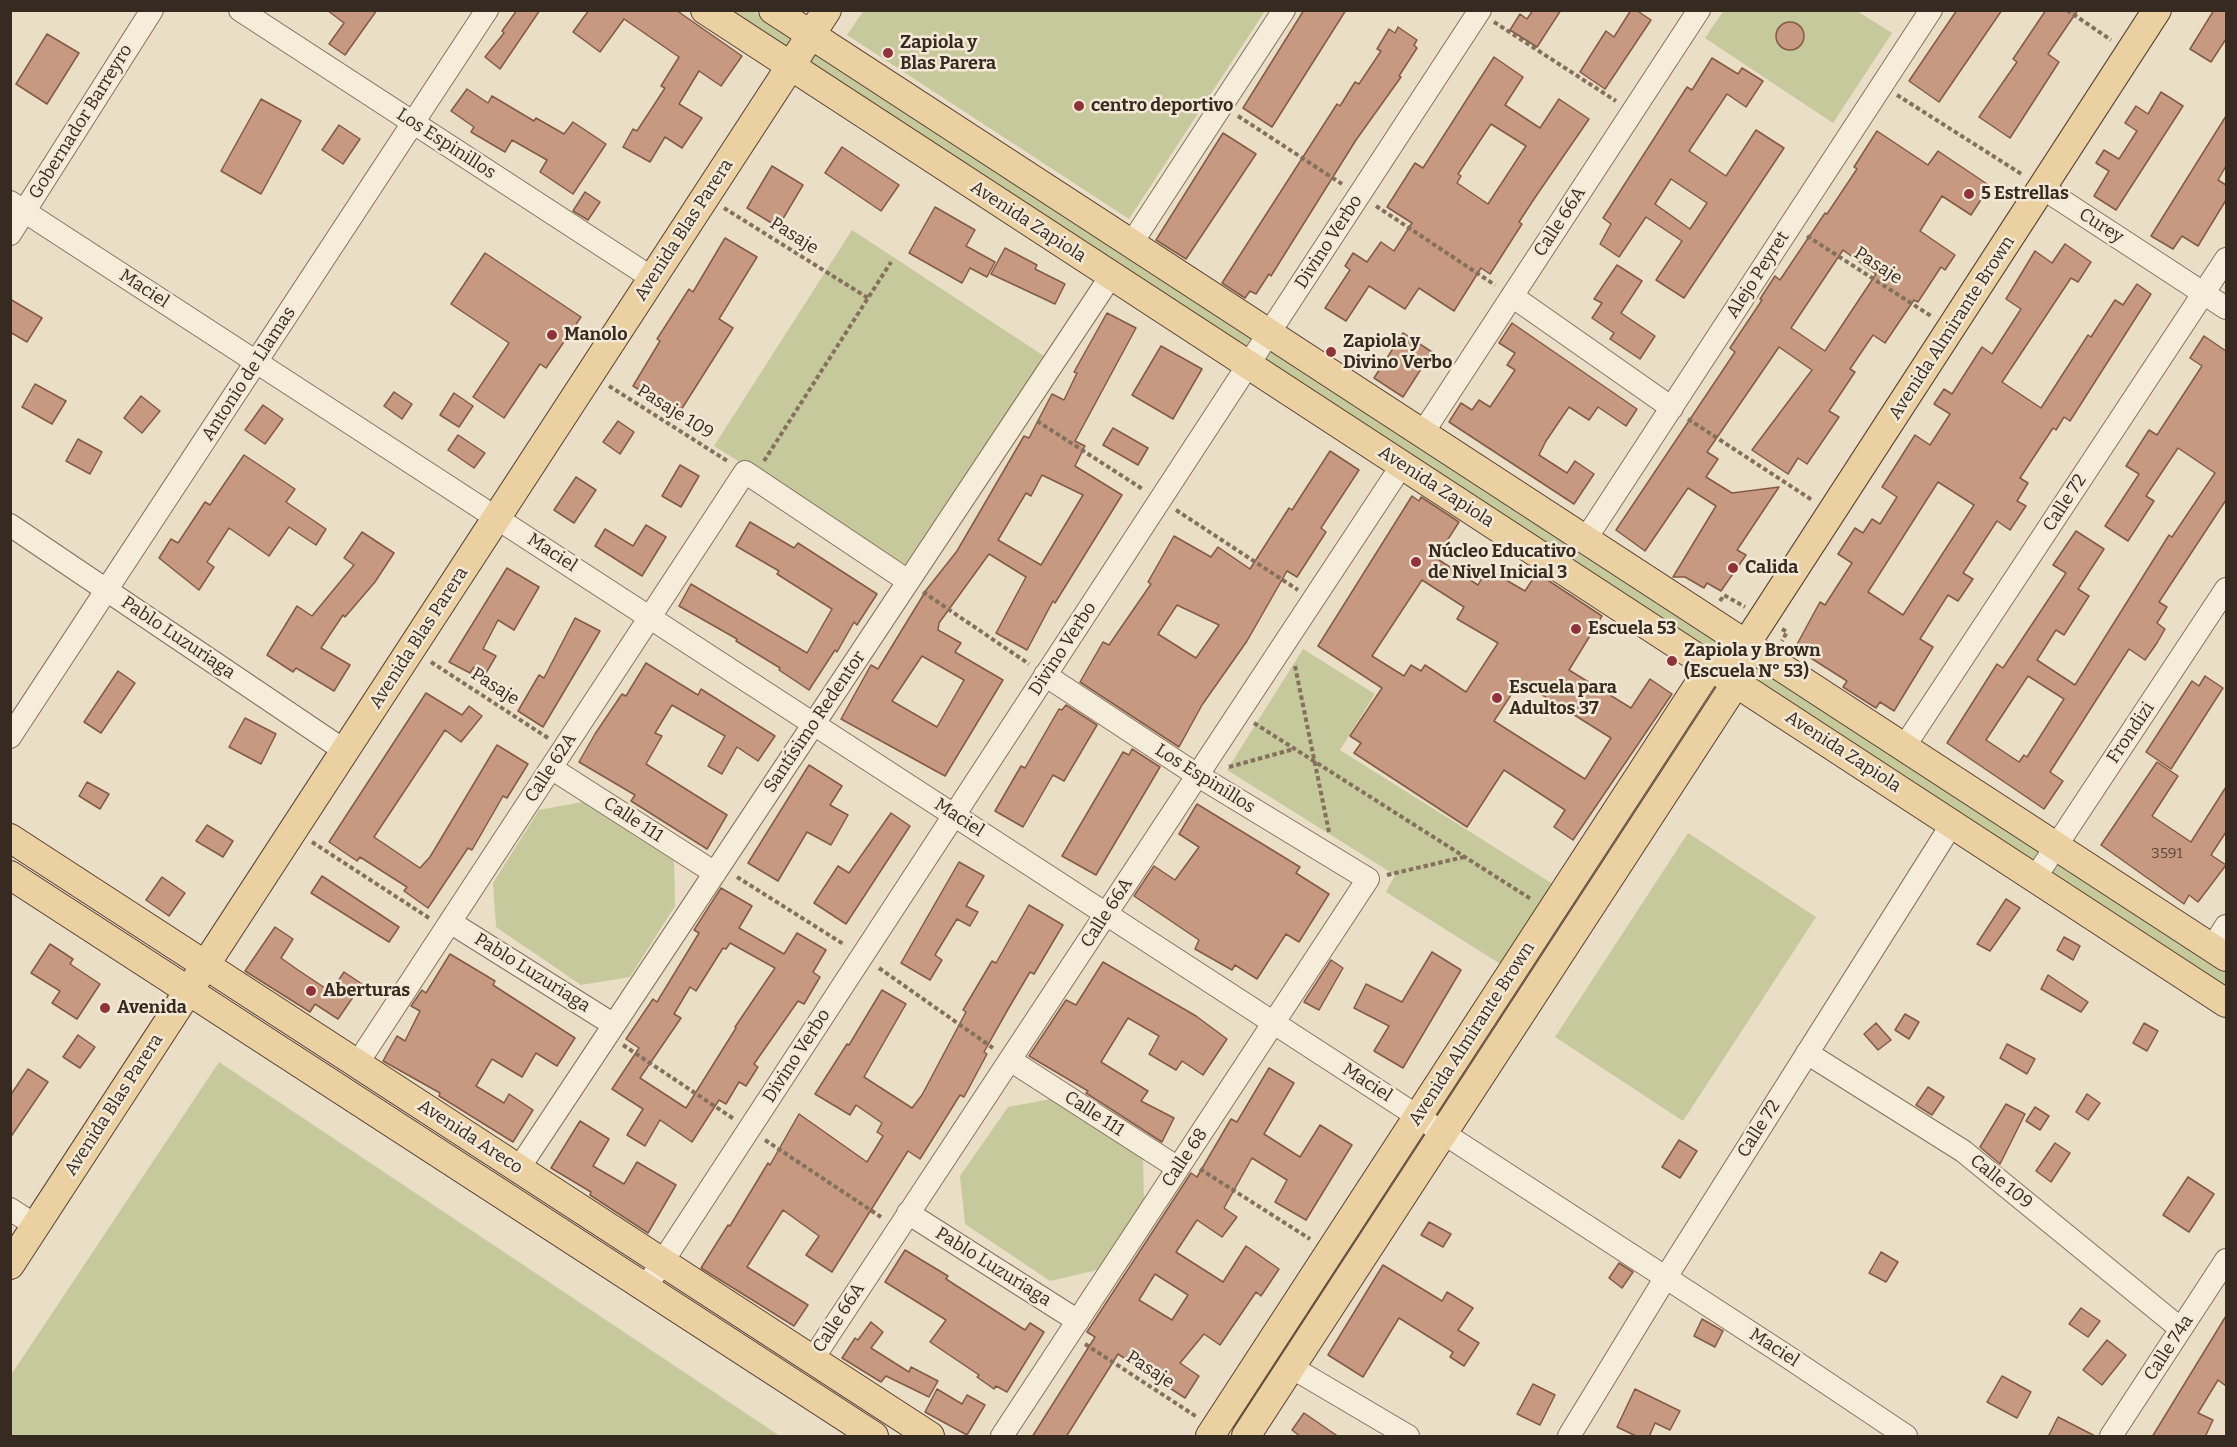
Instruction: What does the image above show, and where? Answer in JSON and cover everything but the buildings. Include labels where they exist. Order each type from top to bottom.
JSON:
[{"type":"main road","name":"Avenida Zapiola","points":[[705,10],[2226,1003]]},
{"type":"main road","name":"Avenida Zapiola","points":[[773,10],[2056,846],[2222,944]]},
{"type":"main road","name":"Avenida Blas Parera","points":[[10,1265],[827,10]]},
{"type":"main road","name":"Avenida Almirante Brown","points":[[1246,1437],[1736,683],[1746,644],[2157,10]]},
{"type":"main road","name":"Avenida Almirante Brown","points":[[1212,1432],[1711,666],[1746,644]]},
{"type":"main road","name":"Avenida Areco","points":[[10,838],[930,1437]]},
{"type":"main road","name":"Avenida Areco","points":[[10,875],[874,1437]]},
{"type":"street","name":"Gobernador Barreyro","points":[[10,234],[18,207],[152,10]]},
{"type":"street","name":"Los Espinillos","points":[[240,10],[652,278]]},
{"type":"street","name":"Antonio de Llamas","points":[[10,737],[488,10]]},
{"type":"street","points":[[1131,244],[1284,10]]},
{"type":"street","name":"Calle 66A","points":[[1422,434],[1699,10]]},
{"type":"street","name":"Alejo Peyret","points":[[1585,540],[1883,86],[1930,10]]},
{"type":"street","name":"Divino Verbo","points":[[645,1287],[1479,11]]},
{"type":"street","name":"Curey","points":[[2043,189],[2226,308]]},
{"type":"street","name":"Maciel","points":[[18,207],[1666,1277],[1906,1437]]},
{"type":"street","name":"Calle 72","points":[[1904,747],[2226,259]]},
{"type":"street","name":"Santísimo Redentor","points":[[519,1168],[1111,276]]},
{"type":"street","points":[[1512,296],[1672,408]]},
{"type":"street","name":"Calle 66A","points":[[812,1360],[1402,465]]},
{"type":"street","points":[[750,474],[908,581]]},
{"type":"street","name":"Calle 62A","points":[[357,1064],[650,617],[750,474]]},
{"type":"street","name":"Pablo Luzuriaga","points":[[10,525],[345,751]]},
{"type":"street","name":"Frondizi","points":[[2035,878],[2226,589]]},
{"type":"street","name":"Los Espinillos","points":[[1045,675],[1197,775],[1368,879]]},
{"type":"street","name":"Calle 111","points":[[551,768],[715,873]]},
{"type":"street","name":"Calle 72","points":[[1569,1437],[1666,1277],[1952,824]]},
{"type":"street","name":"Calle 68","points":[[1002,1437],[1368,879]]},
{"type":"street","name":"Pablo Luzuriaga","points":[[447,925],[614,1025]]},
{"type":"street","name":"Calle 109","points":[[1807,1053],[1963,1150],[2181,1329]]},
{"type":"street","name":"Calle 111","points":[[1010,1060],[1181,1163]]},
{"type":"street","points":[[10,1209],[36,1226]]},
{"type":"street","name":"Pablo Luzuriaga","points":[[908,1213],[1073,1327]]},
{"type":"street","name":"Calle 74a","points":[[2111,1437],[2226,1260]]},
{"type":"street","points":[[1291,1366],[1408,1437]]},
{"type":"path","points":[[2067,10],[2130,52]]},
{"type":"path","points":[[1479,11],[1633,111]]},
{"type":"path","points":[[1883,86],[2043,189]]},
{"type":"path","name":"Pasaje","points":[[706,196],[868,298]]},
{"type":"path","name":"Pasaje","points":[[1791,226],[1952,329]]},
{"type":"path","points":[[750,474],[891,262]]},
{"type":"path","name":"Pasaje 109","points":[[590,374],[750,474]]},
{"type":"path","points":[[1672,408],[1832,513]]},
{"type":"path","points":[[908,581],[1045,675]]},
{"type":"path","points":[[1289,636],[1334,859]]},
{"type":"path","name":"Pasaje","points":[[411,649],[564,748]]},
{"type":"path","points":[[1238,713],[1551,912]]},
{"type":"path","points":[[1197,775],[1295,749]]},
{"type":"path","points":[[294,830],[447,925]]},
{"type":"path","points":[[1368,879],[1465,857]]},
{"type":"path","points":[[1181,1163],[1330,1252]]},
{"type":"path","name":"Pasaje","points":[[1073,1327],[1212,1432]]},
{"type":"green space","name":"centro deportivo","points":[[864,10],[1265,11],[1129,219],[847,35]]},
{"type":"green space","points":[[1724,10],[1857,11],[1892,33],[1833,123],[1705,38]]},
{"type":"green space","points":[[723,11],[753,11],[2226,972],[2226,995]]},
{"type":"green space","points":[[852,230],[1044,356],[905,564],[714,446]]},
{"type":"green space","points":[[1303,649],[1375,694],[1340,750],[1553,884],[1502,965],[1386,892],[1395,875],[1227,770]]},
{"type":"green space","points":[[582,802],[674,861],[675,906],[630,977],[581,985],[496,927],[493,883],[539,810]]},
{"type":"green space","points":[[1688,833],[1816,917],[1683,1121],[1555,1037]]},
{"type":"green space","points":[[219,1062],[780,1436],[11,1436],[11,1375]]},
{"type":"green space","points":[[1051,1099],[1143,1158],[1144,1203],[1097,1270],[1050,1281],[965,1224],[960,1176],[1008,1107]]},
{"type":"place","name":"Zapiola y Blas Parera","points":[[888,53]]},
{"type":"place","name":"centro deportivo","points":[[1079,106]]},
{"type":"place","name":"5 Estrellas","points":[[1969,194]]},
{"type":"place","name":"Manolo","points":[[552,335]]},
{"type":"place","name":"Zapiola y Divino Verbo","points":[[1331,352]]},
{"type":"place","name":"Núcleo Educativo de Nivel Inicial 3","points":[[1416,562]]},
{"type":"place","name":"Calida","points":[[1733,568]]},
{"type":"place","name":"Escuela 53","points":[[1576,629]]},
{"type":"place","name":"Zapiola y Brown (Escuela N° 53)","points":[[1672,661]]},
{"type":"place","name":"Escuela para Adultos 37","points":[[1497,698]]},
{"type":"place","name":"Aberturas","points":[[311,991]]},
{"type":"place","name":"Avenida","points":[[105,1008]]}]
